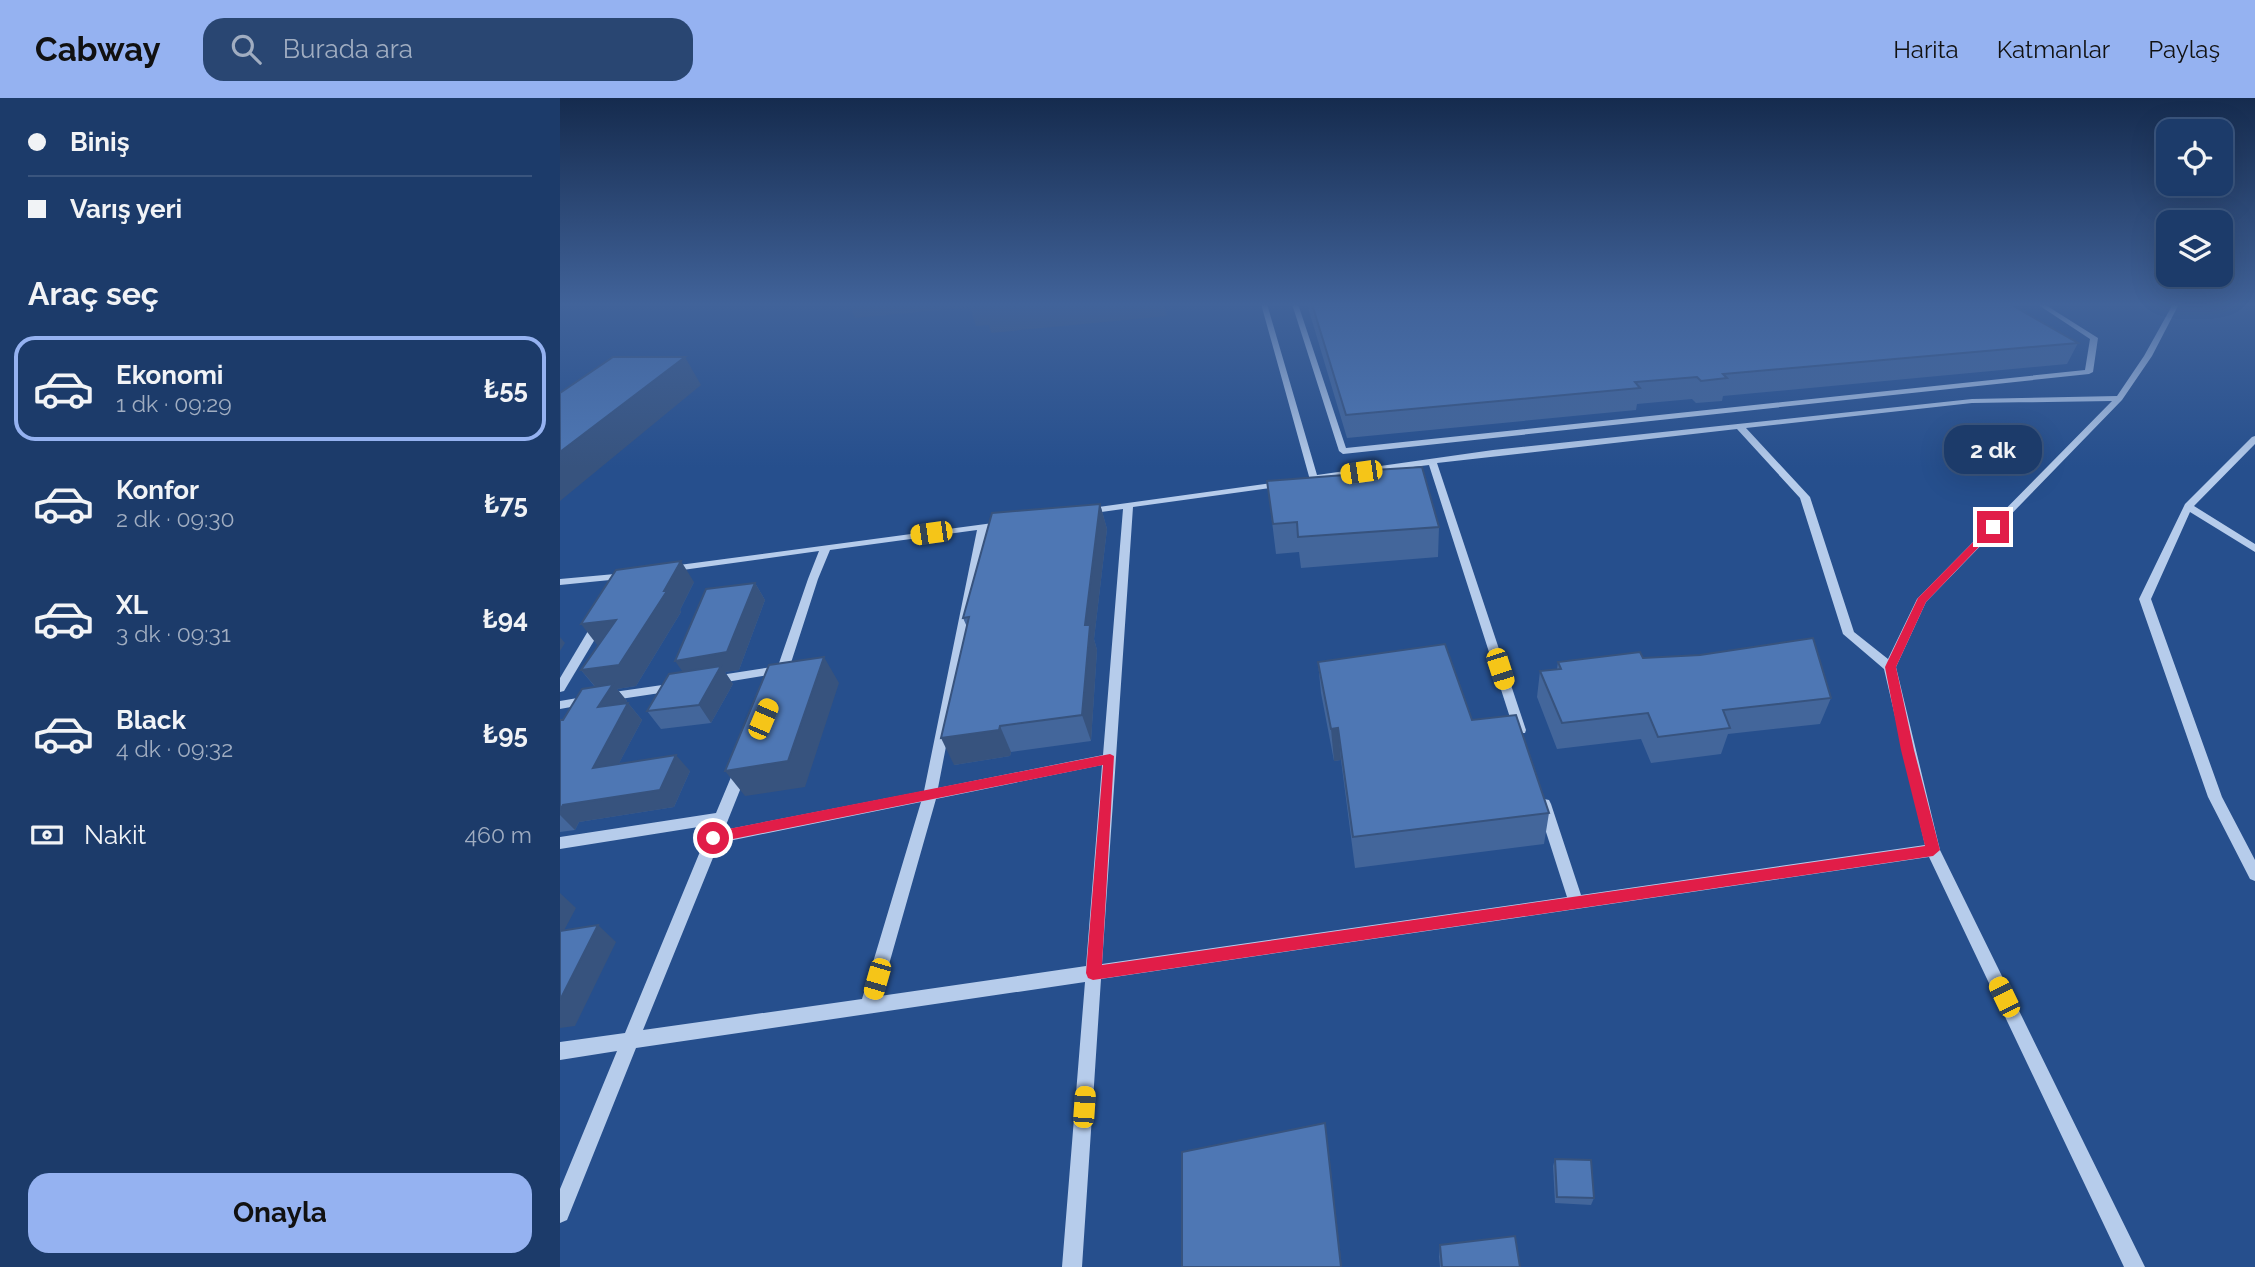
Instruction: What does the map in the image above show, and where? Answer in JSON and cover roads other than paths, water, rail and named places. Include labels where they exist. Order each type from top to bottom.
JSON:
[{"type":"street","points":[[1279,359],[1313,478]]},
{"type":"street","points":[[1313,359],[1343,451],[2089,372],[2091,359]]},
{"type":"street","points":[[2135,1267],[1933,850],[1890,667],[1921,601],[2119,398],[2146,359]]},
{"type":"street","points":[[1076,512],[1432,461],[1739,426],[1972,401],[2119,398]]},
{"type":"street","points":[[1739,426],[1805,497],[1849,634],[1890,667]]},
{"type":"street","points":[[2255,439],[2188,506],[2145,599],[2215,797],[2255,875]]},
{"type":"street","points":[[1432,461],[1525,747]]},
{"type":"street","points":[[1072,1267],[1128,505]]},
{"type":"street","points":[[2188,506],[2255,549]]},
{"type":"street","points":[[653,572],[1009,522]]},
{"type":"street","points":[[869,1005],[930,794],[983,526]]},
{"type":"street","points":[[773,694],[800,623],[814,573],[826,548]]},
{"type":"street","points":[[560,582],[634,575],[620,587]]},
{"type":"street","points":[[560,688],[607,609]]},
{"type":"street","points":[[560,705],[783,669]]},
{"type":"street","points":[[560,1213],[747,756]]},
{"type":"street","points":[[713,838],[1110,759]]},
{"type":"street","points":[[1538,785],[1576,902]]},
{"type":"street","points":[[560,843],[721,818]]},
{"type":"street","points":[[560,1051],[1933,850]]}]
